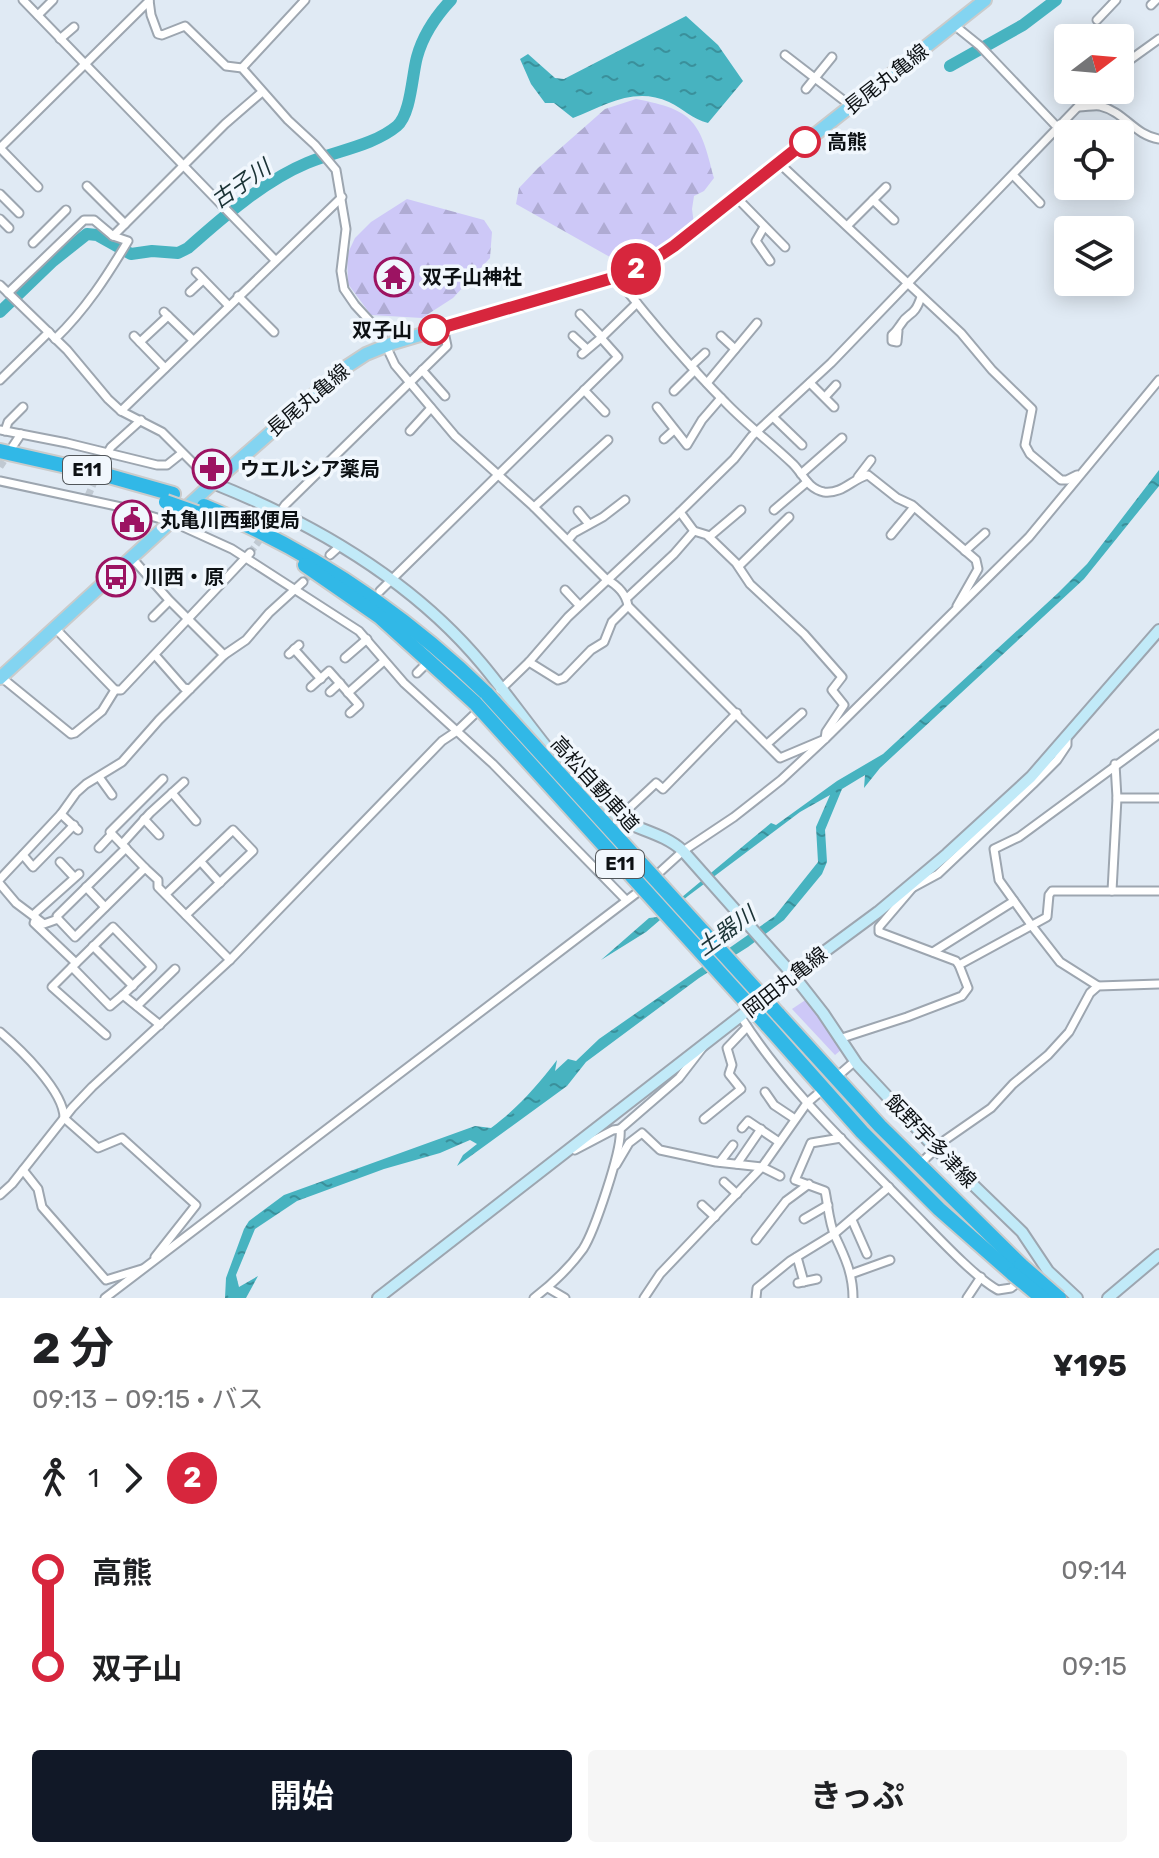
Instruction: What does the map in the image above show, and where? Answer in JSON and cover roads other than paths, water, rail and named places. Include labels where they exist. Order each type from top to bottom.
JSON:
[{"type":"highway","name":"高松自動車道","points":[[6,448],[102,474],[286,543],[353,584],[441,651],[487,696],[880,1126],[1042,1298]]},
{"type":"highway","name":"高松自動車道","points":[[0,460],[170,498]]},
{"type":"highway","name":"高松自動車道","points":[[487,696],[862,1132],[917,1187],[1017,1270],[1059,1298]]},
{"type":"main road","name":"長尾丸亀線","points":[[1,678],[213,483],[343,369],[385,345],[616,277],[647,264],[985,0]]},
{"type":"main road","points":[[213,483],[341,545],[391,580],[484,666],[487,696],[592,796],[623,822],[666,840],[685,853]]},
{"type":"main road","name":"岡田丸亀線","points":[[378,1298],[704,1045],[744,1022],[790,972],[913,885],[1031,777],[1159,630]]},
{"type":"main road","name":"飯野宇多津線","points":[[685,853],[790,972],[823,1013],[855,1061],[935,1148],[1022,1232],[1048,1271],[1077,1298]]},
{"type":"main road","points":[[1108,1298],[1159,1255]]},
{"type":"street","points":[[23,0],[275,260]]},
{"type":"street","points":[[38,15],[53,0]]},
{"type":"street","points":[[242,68],[305,0]]},
{"type":"street","points":[[1097,20],[1111,11],[1116,0]]},
{"type":"street","points":[[149,1],[158,34],[185,26],[226,66],[242,68],[333,165],[342,197],[346,229],[341,271],[344,289],[379,331],[395,365],[455,436],[534,507],[606,579],[614,583],[627,602],[780,758],[825,739]]},
{"type":"street","points":[[38,187],[0,148],[149,1]]},
{"type":"street","points":[[954,25],[983,50],[1054,124]]},
{"type":"street","points":[[60,39],[74,27]]},
{"type":"street","points":[[1134,57],[1159,39]]},
{"type":"street","points":[[785,55],[851,106]]},
{"type":"street","points":[[806,89],[832,57]]},
{"type":"street","points":[[113,236],[225,124],[262,92]]},
{"type":"street","points":[[1067,120],[1082,104]]},
{"type":"street","points":[[1079,107],[1100,106],[1122,116],[1146,137],[1159,139]]},
{"type":"street","points":[[0,1195],[92,1087],[230,960],[421,762],[457,731],[487,696],[529,662],[579,605],[734,459],[752,436],[810,383],[1054,134]]},
{"type":"street","points":[[779,163],[961,333],[992,370],[1032,409],[1025,445],[1030,454],[1061,480],[1082,472]]},
{"type":"street","points":[[1013,175],[1040,203]]},
{"type":"street","points":[[87,186],[125,224]]},
{"type":"street","points":[[848,225],[886,187]]},
{"type":"street","points":[[0,194],[19,213]]},
{"type":"street","points":[[121,411],[342,197]]},
{"type":"street","points":[[736,197],[785,247]]},
{"type":"street","points":[[873,200],[894,220]]},
{"type":"street","points":[[33,243],[66,210]]},
{"type":"street","points":[[0,219],[9,228]]},
{"type":"street","points":[[8,294],[79,224],[90,219],[113,236],[128,241],[104,283],[55,339]]},
{"type":"street","points":[[764,227],[756,241],[770,261]]},
{"type":"street","points":[[42,233],[55,247]]},
{"type":"street","points":[[196,272],[229,306]]},
{"type":"street","points":[[616,277],[693,368],[807,482],[822,492],[846,488],[871,460]]},
{"type":"street","points":[[190,292],[203,280]]},
{"type":"street","points":[[0,285],[49,332],[121,411],[162,432],[213,483]]},
{"type":"street","points":[[238,296],[274,332]]},
{"type":"street","points":[[898,331],[900,324],[917,310],[921,297]]},
{"type":"street","points":[[573,336],[584,351],[602,338],[637,303]]},
{"type":"street","points":[[165,368],[137,339],[166,314],[193,340]]},
{"type":"street","points":[[380,591],[618,357],[580,314]]},
{"type":"street","points":[[707,383],[757,323]]},
{"type":"street","points":[[276,516],[447,346],[443,327]]},
{"type":"street","points":[[0,380],[49,332]]},
{"type":"street","points":[[721,336],[735,349]]},
{"type":"street","points":[[674,391],[705,353]]},
{"type":"street","points":[[422,370],[445,396]]},
{"type":"street","points":[[105,1298],[781,780],[1029,537],[1159,380]]},
{"type":"street","points":[[810,383],[834,407]]},
{"type":"street","points":[[825,397],[836,385]]},
{"type":"street","points":[[584,390],[605,412]]},
{"type":"street","points":[[657,407],[687,445],[702,420],[721,398]]},
{"type":"street","points":[[23,407],[3,430],[106,456],[162,466],[182,453]]},
{"type":"street","points":[[410,431],[431,408]]},
{"type":"street","points":[[774,418],[802,445]]},
{"type":"street","points":[[106,456],[141,420]]},
{"type":"street","points":[[664,439],[674,430]]},
{"type":"street","points":[[6,448],[21,434]]},
{"type":"street","points":[[801,474],[842,438]]},
{"type":"street","points":[[534,507],[608,440]]},
{"type":"street","points":[[858,477],[868,475],[914,507],[976,560],[978,569],[956,604],[958,608]]},
{"type":"street","points":[[0,481],[88,498],[170,523],[249,556],[367,639],[384,661],[626,900]]},
{"type":"street","points":[[774,510],[807,482]]},
{"type":"street","points":[[568,540],[625,500]]},
{"type":"street","points":[[891,535],[914,507]]},
{"type":"street","points":[[709,537],[741,510]]},
{"type":"street","points":[[578,511],[589,524]]},
{"type":"street","points":[[680,512],[694,531],[709,537],[739,566],[750,584],[804,634],[842,677],[832,690],[844,705],[826,732],[825,739]]},
{"type":"street","points":[[739,566],[789,517]]},
{"type":"street","points":[[529,662],[558,680],[564,678],[591,650],[604,642],[612,622],[627,602],[694,531]]},
{"type":"street","points":[[965,551],[985,533]]},
{"type":"street","points":[[330,555],[341,545]]},
{"type":"street","points":[[55,628],[115,690],[121,690],[249,556]]},
{"type":"street","points":[[132,558],[169,601],[224,655]]},
{"type":"street","points":[[58,919],[44,924],[16,903],[0,882],[76,793],[122,762],[224,655],[246,640],[269,613],[303,582]]},
{"type":"street","points":[[565,590],[579,605]]},
{"type":"street","points":[[153,617],[169,601]]},
{"type":"street","points":[[348,624],[356,615]]},
{"type":"street","points":[[345,658],[367,639]]},
{"type":"street","points":[[294,650],[321,679]]},
{"type":"street","points":[[155,655],[184,688],[190,689]]},
{"type":"street","points":[[348,693],[384,661]]},
{"type":"street","points":[[417,673],[425,665]]},
{"type":"street","points":[[311,687],[329,671],[359,705],[350,713]]},
{"type":"street","points":[[1,678],[71,734],[102,711],[115,690]]},
{"type":"street","points":[[330,692],[340,683]]},
{"type":"street","points":[[592,796],[599,796],[625,812],[656,783],[663,789],[737,713]]},
{"type":"street","points":[[767,744],[802,713]]},
{"type":"street","points":[[1159,734],[1019,837],[994,849],[999,880],[1060,962],[1098,986],[1159,984]]},
{"type":"street","points":[[1112,891],[1117,798],[1115,764]]},
{"type":"street","points":[[99,777],[112,795]]},
{"type":"street","points":[[99,848],[112,834],[110,832],[163,779]]},
{"type":"street","points":[[58,919],[57,916],[124,846],[144,819],[184,782]]},
{"type":"street","points":[[172,793],[197,821]]},
{"type":"street","points":[[1117,798],[1159,798]]},
{"type":"street","points":[[23,855],[33,867],[76,828],[61,814]]},
{"type":"street","points":[[144,819],[159,835]]},
{"type":"street","points":[[166,894],[233,830],[253,851],[186,915]]},
{"type":"street","points":[[112,834],[158,880],[158,887],[230,960]]},
{"type":"street","points":[[60,862],[76,876],[50,895],[34,923],[74,965],[110,1006],[152,967],[113,927],[93,946],[74,965],[52,987],[106,1035]]},
{"type":"street","points":[[201,862],[220,883]]},
{"type":"street","points":[[58,919],[75,937],[145,868]]},
{"type":"street","points":[[839,1039],[962,996],[968,988],[956,961],[879,932],[879,927],[913,885]]},
{"type":"street","points":[[86,887],[105,907]]},
{"type":"street","points":[[959,965],[1047,917],[1052,891],[1159,891]]},
{"type":"street","points":[[933,952],[1014,901]]},
{"type":"street","points":[[93,946],[133,986]]},
{"type":"street","points":[[137,1006],[175,969]]},
{"type":"street","points":[[923,1161],[935,1148],[991,1108],[1013,1084],[1048,1055],[1069,1032],[1090,993],[1098,986]]},
{"type":"street","points":[[123,995],[160,1025]]},
{"type":"street","points":[[704,1119],[741,1089],[729,1074],[732,1065],[727,1048],[744,1022],[807,1103],[981,1277],[998,1290],[1011,1288],[1040,1259]]},
{"type":"street","points":[[0,1032],[43,1075],[64,1109],[64,1118],[98,1148],[122,1138],[196,1205],[146,1267],[106,1280],[42,1207],[38,1189],[23,1170]]},
{"type":"street","points":[[555,1160],[620,1129],[679,1078],[704,1045]]},
{"type":"street","points":[[840,1074],[855,1061]]},
{"type":"street","points":[[765,1092],[774,1105],[795,1119]]},
{"type":"street","points":[[644,1298],[660,1274],[762,1167],[807,1103],[820,1092]]},
{"type":"street","points":[[742,1128],[748,1121],[779,1142]]},
{"type":"street","points":[[534,1298],[548,1288],[589,1238],[611,1174],[620,1129]]},
{"type":"street","points":[[737,1164],[761,1129]]},
{"type":"street","points":[[611,1174],[629,1143],[642,1133],[660,1150],[762,1167],[780,1176]]},
{"type":"street","points":[[841,1138],[811,1143],[795,1180],[825,1191],[834,1234],[847,1258],[853,1298]]},
{"type":"street","points":[[720,1162],[733,1145]]},
{"type":"street","points":[[756,1298],[757,1288],[797,1257],[834,1234],[904,1179]]},
{"type":"street","points":[[724,1182],[737,1194]]},
{"type":"street","points":[[756,1240],[786,1201],[809,1184]]},
{"type":"street","points":[[702,1205],[715,1217]]},
{"type":"street","points":[[804,1219],[828,1205]]},
{"type":"street","points":[[852,1220],[867,1254]]},
{"type":"street","points":[[797,1257],[801,1282],[817,1279]]},
{"type":"street","points":[[851,1274],[890,1260]]},
{"type":"street","points":[[967,1298],[981,1277]]},
{"type":"street","points":[[548,1288],[565,1298]]},
{"type":"water","points":[[686,16],[718,45],[743,81],[708,123],[669,102],[644,96],[620,99],[573,118],[554,103],[545,103],[531,84],[520,59],[528,54],[555,78],[564,79]]},
{"type":"water","points":[[1159,470],[1159,486],[1084,579],[880,768],[864,788],[865,775],[842,789],[825,830],[827,862],[822,874],[784,920],[699,978],[586,1062],[567,1086],[457,1166],[463,1155],[477,1144],[470,1140],[297,1201],[255,1229],[236,1275],[239,1287],[258,1276],[246,1298],[225,1298],[226,1278],[244,1229],[249,1221],[284,1195],[475,1126],[491,1128],[527,1096],[557,1060],[555,1071],[568,1059],[576,1061],[599,1039],[775,916],[818,862],[816,827],[830,795],[800,812],[688,896],[646,932],[601,960],[649,918],[658,917],[771,823],[776,825],[837,781],[883,754],[1087,564]]},
{"type":"waterway","name":"古子川","points":[[0,312],[53,261],[87,234],[97,235],[131,254],[152,251],[178,253],[275,180],[307,163],[387,133],[402,120],[423,41],[435,19],[451,0]]},
{"type":"waterway","points":[[950,66],[1023,25],[1056,0]]},
{"type":"tunnel","points":[[0,467],[10,451]]},
{"type":"tunnel","points":[[88,496],[104,459]]},
{"type":"tunnel","points":[[250,553],[274,521]]},
{"type":"tunnel","points":[[303,582],[330,555]]},
{"type":"place","name":"高熊","points":[[805,142]]},
{"type":"place","name":"双子山神社","points":[[394,277]]},
{"type":"place","name":"双子山","points":[[434,330]]},
{"type":"place","name":"ウエルシア薬局","points":[[212,469]]},
{"type":"place","name":"丸亀川西郵便局","points":[[132,520]]},
{"type":"place","name":"川西・原","points":[[116,577]]},
{"type":"water label","name":"土器川","points":[[726,931]]}]
